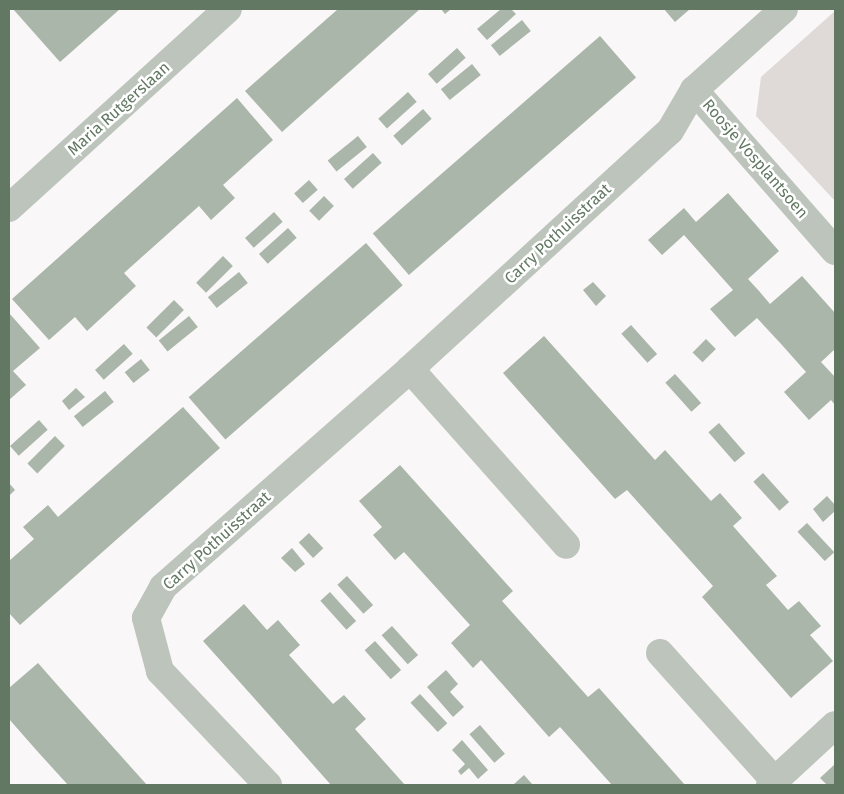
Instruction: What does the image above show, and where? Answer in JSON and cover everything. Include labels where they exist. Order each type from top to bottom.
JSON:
[{"type":"street","name":"Maria Rutgerslaan","points":[[9,208],[228,9]]},
{"type":"street","name":"Roosje Vosplantsoen","points":[[784,9],[694,90],[835,251]]},
{"type":"street","name":"Carry Pothuisstraat","points":[[268,785],[160,671],[146,618],[163,587],[410,369],[670,131],[694,90]]},
{"type":"street","points":[[410,369],[566,545]]},
{"type":"street","points":[[660,653],[772,783],[835,726]]},
{"type":"shaded area","points":[[835,11],[835,201],[756,116],[761,77]]},
{"type":"building","points":[[13,9],[120,9],[60,62]]},
{"type":"building","points":[[338,9],[420,9],[282,132],[245,91]]},
{"type":"building","points":[[441,9],[451,9],[445,14]]},
{"type":"building","points":[[501,9],[511,9],[516,14],[487,40],[477,29]]},
{"type":"building","points":[[664,9],[690,9],[675,22]]},
{"type":"building","points":[[522,20],[531,31],[500,56],[491,45]]},
{"type":"building","points":[[600,36],[636,78],[409,275],[373,233]]},
{"type":"building","points":[[457,48],[466,58],[437,84],[428,74]]},
{"type":"building","points":[[472,64],[481,75],[450,100],[441,89]]},
{"type":"building","points":[[408,92],[417,102],[387,128],[378,119]]},
{"type":"building","points":[[237,98],[273,140],[223,185],[235,198],[211,220],[199,206],[124,273],[136,286],[87,331],[75,317],[49,340],[12,299]]},
{"type":"building","points":[[423,109],[432,119],[402,145],[393,136]]},
{"type":"building","points":[[358,136],[367,147],[337,171],[328,161]]},
{"type":"building","points":[[373,153],[382,163],[353,189],[344,179]]},
{"type":"building","points":[[309,180],[318,190],[303,203],[294,193]]},
{"type":"building","points":[[728,193],[779,251],[748,279],[770,304],[802,276],[835,313],[835,349],[821,362],[835,377],[835,405],[831,400],[809,420],[784,392],[806,372],[757,318],[735,337],[710,309],[733,290],[684,235],[662,255],[648,240],[684,208],[696,222]]},
{"type":"building","points":[[324,196],[334,206],[319,221],[309,211]]},
{"type":"building","points":[[274,212],[283,222],[254,248],[245,238]]},
{"type":"building","points":[[288,228],[297,238],[268,264],[259,254]]},
{"type":"building","points":[[366,243],[403,285],[225,439],[189,397]]},
{"type":"building","points":[[223,256],[233,266],[206,293],[196,283]]},
{"type":"building","points":[[239,272],[248,283],[217,308],[208,297]]},
{"type":"building","points":[[593,282],[606,296],[596,306],[583,290]]},
{"type":"building","points":[[174,300],[184,310],[156,337],[146,328]]},
{"type":"building","points":[[9,313],[40,348],[13,371],[26,385],[9,400]]},
{"type":"building","points":[[189,316],[198,327],[168,351],[159,341]]},
{"type":"building","points":[[631,325],[657,354],[647,363],[621,334]]},
{"type":"building","points":[[544,336],[655,460],[665,450],[711,501],[720,493],[742,518],[733,526],[777,576],[766,585],[788,610],[799,601],[821,626],[810,635],[833,661],[791,698],[702,597],[713,586],[627,490],[615,499],[503,373]]},
{"type":"building","points":[[706,339],[716,349],[702,362],[693,352]]},
{"type":"building","points":[[124,344],[133,354],[104,380],[95,370]]},
{"type":"building","points":[[141,359],[150,370],[133,383],[125,372]]},
{"type":"building","points":[[675,374],[701,403],[691,412],[665,383]]},
{"type":"building","points":[[76,388],[85,397],[69,410],[62,401]]},
{"type":"building","points":[[105,391],[114,402],[83,427],[74,416]]},
{"type":"building","points":[[183,407],[220,448],[20,625],[9,613],[9,561],[34,539],[23,527],[48,505],[58,517]]},
{"type":"building","points":[[39,420],[48,430],[19,456],[10,446]]},
{"type":"building","points":[[719,423],[745,453],[735,462],[708,432]]},
{"type":"building","points":[[55,436],[65,446],[37,473],[27,464]]},
{"type":"building","points":[[400,465],[513,591],[502,601],[588,697],[599,688],[685,785],[612,785],[560,727],[549,737],[481,660],[473,668],[451,643],[470,625],[404,552],[395,560],[373,535],[382,527],[359,501]]},
{"type":"building","points":[[763,473],[789,502],[779,511],[753,482]]},
{"type":"building","points":[[9,483],[15,490],[9,496]]},
{"type":"building","points":[[827,496],[835,505],[835,511],[823,522],[813,509]]},
{"type":"building","points":[[807,523],[834,552],[825,561],[797,532]]},
{"type":"building","points":[[309,533],[323,548],[313,558],[299,543]]},
{"type":"building","points":[[292,548],[305,564],[295,572],[281,558]]},
{"type":"building","points":[[347,576],[373,605],[363,614],[337,585]]},
{"type":"building","points":[[330,592],[356,621],[346,630],[320,601]]},
{"type":"building","points":[[244,604],[267,630],[278,620],[300,645],[289,655],[333,704],[344,695],[366,719],[355,729],[405,785],[331,785],[203,641]]},
{"type":"building","points":[[392,626],[418,655],[408,664],[382,635]]},
{"type":"building","points":[[375,641],[401,670],[391,679],[365,650]]},
{"type":"building","points":[[38,663],[147,785],[68,785],[38,752],[9,719],[9,688]]},
{"type":"building","points":[[446,670],[458,684],[450,692],[464,707],[453,717],[427,687]]},
{"type":"building","points":[[420,694],[447,723],[438,732],[410,703]]},
{"type":"building","points":[[480,725],[505,754],[494,763],[469,734]]},
{"type":"building","points":[[462,740],[488,770],[478,779],[469,768],[461,775],[458,771],[465,764],[452,750]]},
{"type":"building","points":[[835,764],[835,785],[827,785],[820,778]]},
{"type":"building","points":[[524,775],[533,785],[514,784]]}]
